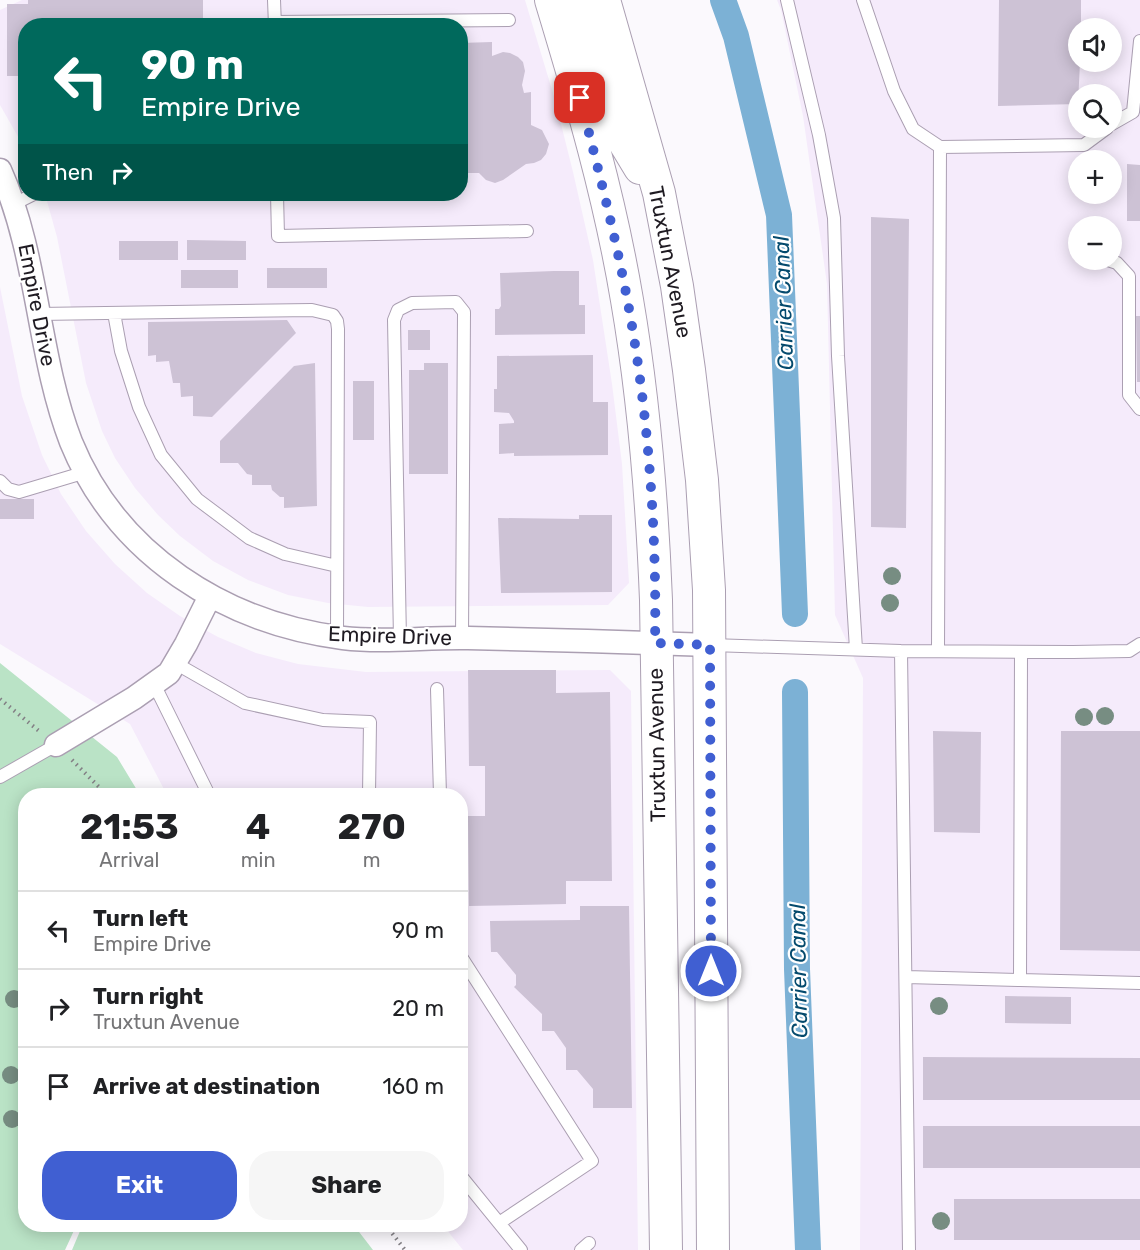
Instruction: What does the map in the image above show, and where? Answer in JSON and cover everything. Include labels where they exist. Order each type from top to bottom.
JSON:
[{"type":"main road","name":"Truxtun Avenue","points":[[550,0],[580,98],[607,200],[627,300],[652,499],[666,1250]]},
{"type":"main road","points":[[577,0],[614,125],[659,193]]},
{"type":"main road","name":"Truxtun Avenue","points":[[604,0],[659,193],[690,370],[702,480],[710,645],[713,1250]]},
{"type":"street","name":"Empire Drive","points":[[0,170],[23,232],[57,401],[72,444],[86,472],[116,516],[146,550],[181,579],[262,621],[300,632],[337,637],[710,645]]},
{"type":"street","points":[[56,745],[169,673],[210,596]]},
{"type":"lane","points":[[274,0],[275,18]]},
{"type":"lane","points":[[787,0],[819,135],[834,218],[838,356],[856,649]]},
{"type":"lane","points":[[864,0],[894,91],[913,129],[940,147],[1084,145],[1093,138]]},
{"type":"lane","points":[[468,21],[509,20]]},
{"type":"lane","points":[[1122,120],[1137,115],[1140,41]]},
{"type":"lane","points":[[938,651],[940,147]]},
{"type":"lane","points":[[14,204],[20,201]]},
{"type":"lane","points":[[277,201],[278,236],[527,231]]},
{"type":"lane","points":[[1122,267],[1134,276],[1129,395],[1140,409]]},
{"type":"lane","points":[[400,639],[394,320],[398,310],[412,303],[456,303],[464,312],[462,638]]},
{"type":"lane","points":[[39,314],[312,310],[333,315],[338,329],[337,637]]},
{"type":"lane","points":[[114,313],[121,351],[139,406],[161,455],[197,499],[249,538],[285,554],[337,566]]},
{"type":"lane","points":[[0,481],[8,489],[20,492],[86,472]]},
{"type":"lane","points":[[710,645],[1021,652],[1129,651],[1140,644]]},
{"type":"lane","points":[[901,651],[909,1250]]},
{"type":"lane","points":[[1020,980],[1021,652]]},
{"type":"lane","points":[[175,663],[244,703],[323,720],[370,722],[369,788]]},
{"type":"lane","points":[[154,684],[206,788]]},
{"type":"lane","points":[[437,689],[440,788]]},
{"type":"lane","points":[[0,777],[56,745]]},
{"type":"lane","points":[[468,967],[592,1161],[499,1223]]},
{"type":"lane","points":[[906,977],[1140,983]]},
{"type":"lane","points":[[468,1184],[521,1250]]},
{"type":"path","points":[[391,1232],[405,1250]]},
{"type":"shaded area","points":[[22,0],[525,0],[555,100],[593,260],[622,464],[629,583],[608,605],[368,607],[328,603],[288,595],[248,580],[213,561],[180,536],[158,515],[135,488],[115,458],[102,431],[86,383],[57,237],[47,201],[468,201],[468,18],[18,18],[18,137],[0,105],[0,10]]},
{"type":"shaded area","points":[[777,0],[1140,0],[1140,1250],[860,1250],[863,678],[835,615],[827,284],[803,116]]},
{"type":"shaded area","points":[[0,287],[22,396],[42,455],[61,494],[86,531],[115,564],[147,593],[180,616],[218,637],[256,653],[298,664],[366,672],[610,670],[631,691],[638,1250],[463,1250],[448,1232],[468,1232],[468,788],[163,788],[130,724],[0,644]]},
{"type":"green space","points":[[0,663],[117,757],[136,788],[18,788],[18,1232],[73,1232],[65,1250],[0,1250]]},
{"type":"green space","points":[[80,1232],[359,1232],[373,1250],[72,1250]]},
{"type":"building","points":[[28,0],[203,0],[203,18],[18,18],[18,76],[7,76],[7,4],[28,4]]},
{"type":"building","points":[[999,0],[1081,0],[1081,18],[1068,18],[1068,72],[1080,72],[1079,84],[1068,84],[1068,104],[998,106]]},
{"type":"building","points":[[492,42],[492,56],[503,52],[510,53],[523,62],[524,93],[531,92],[531,125],[542,130],[549,144],[541,160],[526,164],[495,183],[486,180],[479,173],[468,173],[468,43]]},
{"type":"building","points":[[1127,164],[1140,165],[1140,221],[1127,221]]},
{"type":"building","points":[[871,217],[909,219],[906,528],[871,527]]},
{"type":"building","points":[[187,240],[246,241],[246,260],[187,260]]},
{"type":"building","points":[[119,241],[178,241],[178,260],[119,260]]},
{"type":"building","points":[[267,268],[327,268],[327,288],[267,288]]},
{"type":"building","points":[[181,270],[238,270],[238,288],[181,288]]},
{"type":"building","points":[[579,271],[579,305],[585,305],[585,334],[495,335],[495,309],[501,306],[500,273]]},
{"type":"building","points":[[1136,316],[1140,316],[1140,382],[1137,382]]},
{"type":"building","points":[[287,320],[296,333],[212,417],[193,416],[193,396],[181,397],[180,383],[173,383],[169,361],[156,362],[156,355],[148,356],[148,322]]},
{"type":"building","points":[[408,330],[430,330],[430,350],[408,350]]},
{"type":"building","points":[[593,355],[593,402],[608,402],[608,455],[514,456],[514,453],[499,454],[499,424],[514,423],[514,421],[509,413],[494,412],[497,356]]},
{"type":"building","points":[[315,363],[317,506],[284,508],[284,497],[280,497],[272,490],[271,485],[252,485],[252,475],[247,474],[238,463],[220,463],[220,441],[294,366]]},
{"type":"building","points":[[424,363],[448,363],[448,474],[409,474],[409,370],[424,370]]},
{"type":"building","points":[[353,381],[374,381],[374,440],[353,440]]},
{"type":"building","points":[[0,499],[34,499],[34,519],[0,519]]},
{"type":"building","points":[[579,515],[612,515],[612,592],[501,593],[498,518],[579,519]]},
{"type":"building","points":[[468,670],[556,670],[556,693],[610,692],[612,881],[566,881],[566,904],[469,906],[468,816],[485,816],[485,766],[469,766]]},
{"type":"building","points":[[933,731],[981,732],[980,833],[934,832]]},
{"type":"building","points":[[1061,731],[1140,731],[1140,951],[1060,950]]},
{"type":"building","points":[[580,906],[629,906],[632,1108],[593,1108],[593,1089],[577,1070],[566,1070],[566,1048],[554,1031],[542,1031],[542,1014],[514,987],[516,975],[497,952],[491,952],[490,921],[580,920]]},
{"type":"building","points":[[1005,996],[1071,997],[1071,1024],[1005,1023]]},
{"type":"building","points":[[923,1057],[1140,1058],[1140,1100],[923,1100]]},
{"type":"building","points":[[923,1126],[1140,1126],[1140,1168],[923,1168]]},
{"type":"building","points":[[954,1199],[1140,1199],[1140,1240],[954,1240]]},
{"type":"waterway","name":"Carrier Canal","points":[[723,0],[736,36],[779,215],[795,614]]},
{"type":"waterway","name":"Carrier Canal","points":[[795,692],[797,969],[808,1250]]},
{"type":"route","points":[[580,98],[607,200],[627,300],[641,397],[652,499],[656,600],[655,643],[710,645],[711,971]]}]
